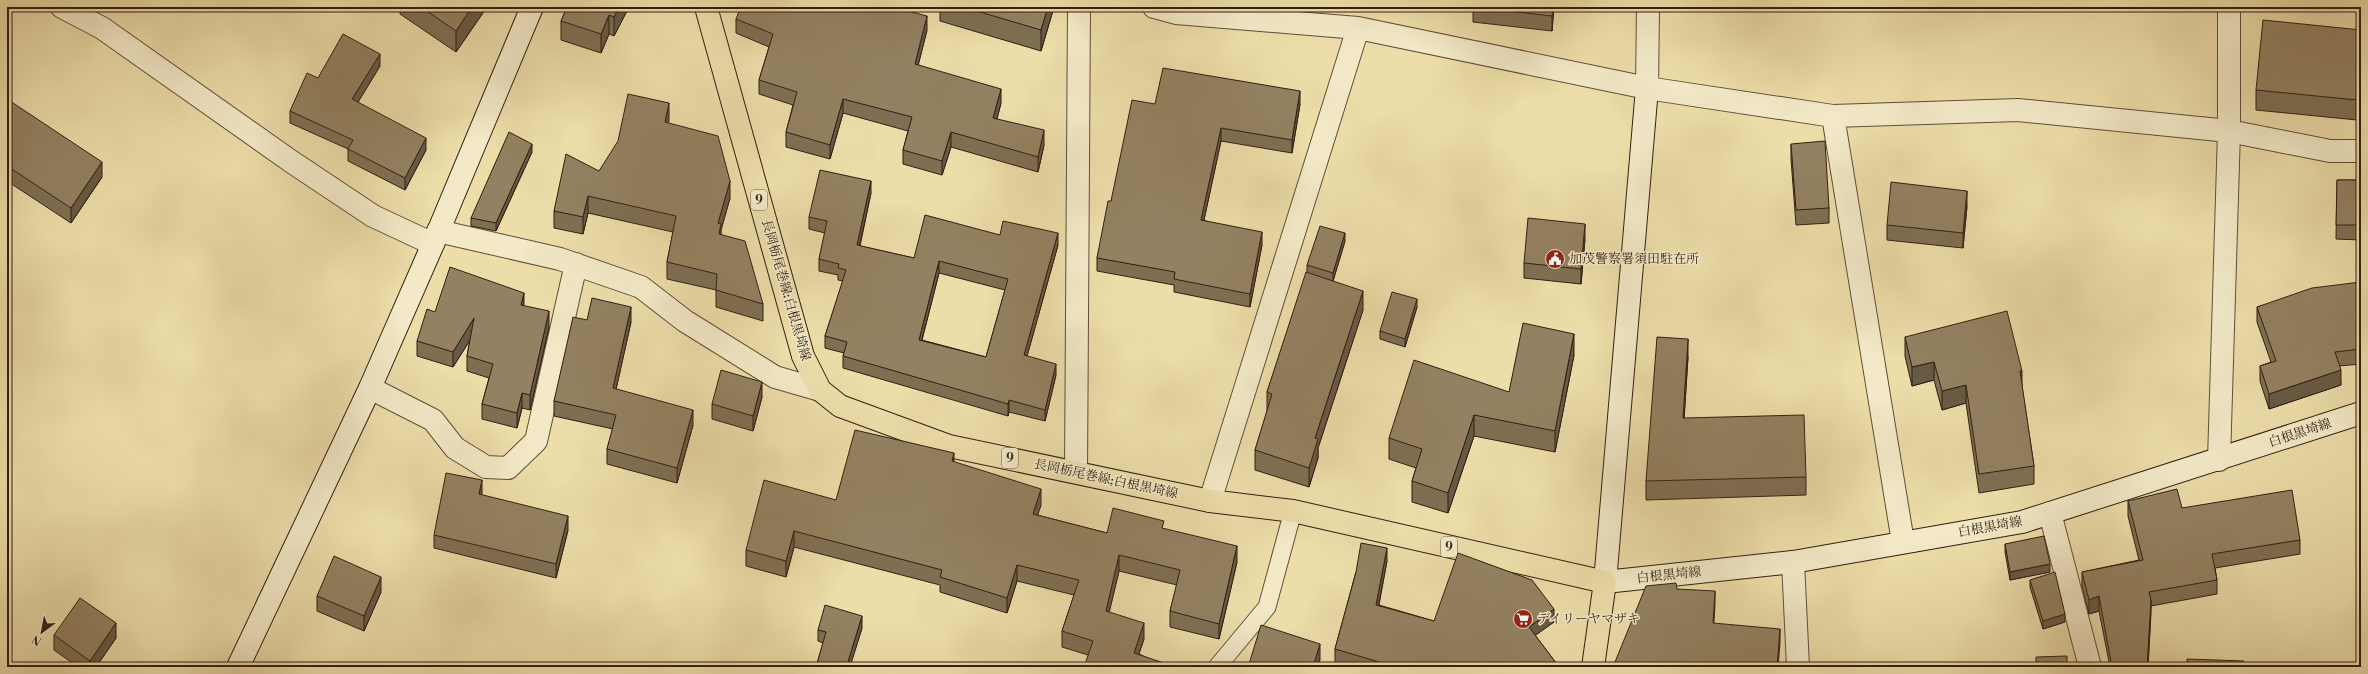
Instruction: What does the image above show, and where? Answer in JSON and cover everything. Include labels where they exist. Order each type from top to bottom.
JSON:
[{"type":"main road","name":"長岡栃尾巻線;白根黒埼線","points":[[706,7],[803,356],[820,390],[840,406],[949,446],[1210,501],[1293,511],[1605,582]]},
{"type":"main road","points":[[1593,667],[1605,582]]},
{"type":"street","points":[[62,7],[102,28],[292,162],[373,216],[436,237],[576,264],[641,287],[685,321],[775,376],[820,390]]},
{"type":"street","points":[[238,667],[370,388],[436,237],[532,7]]},
{"type":"street","points":[[1076,472],[1080,7]]},
{"type":"street","points":[[1154,7],[1176,13],[1358,28],[1647,88],[1833,116],[2018,110],[2229,131],[2330,151],[2361,151]]},
{"type":"street","points":[[1605,582],[1647,88],[1648,7]]},
{"type":"street","points":[[2219,460],[2229,131],[2230,7]]},
{"type":"street","points":[[1210,501],[1358,28]]},
{"type":"street","points":[[1833,116],[1903,542]]},
{"type":"street","points":[[370,388],[433,420],[455,448],[486,467],[508,468],[536,441],[576,264]]},
{"type":"street","name":"白根黒埼線","points":[[1605,582],[1794,562],[2022,522],[2219,460],[2361,413]]},
{"type":"street","points":[[2050,514],[2090,667]]},
{"type":"street","points":[[1794,562],[1798,667]]},
{"type":"lane","points":[[1217,667],[1267,607],[1293,511]]},
{"type":"building","points":[[421,7],[472,7],[456,31]]},
{"type":"building","points":[[567,7],[619,7],[614,17],[609,15],[601,34],[561,21]]},
{"type":"building","points":[[741,7],[893,7],[927,16],[915,64],[1001,89],[993,118],[1044,130],[1038,157],[951,132],[942,161],[903,150],[912,117],[843,99],[830,145],[786,132],[797,92],[759,80],[773,34],[736,19]]},
{"type":"building","points":[[963,7],[1048,7],[1041,30]]},
{"type":"building","points":[[1473,7],[1553,7],[1552,16]]},
{"type":"building","points":[[2263,20],[2361,30],[2361,57],[2357,100],[2256,90]]},
{"type":"building","points":[[343,34],[380,54],[352,99],[426,138],[405,178],[348,149],[353,140],[290,111],[307,73],[318,78]]},
{"type":"building","points":[[1163,68],[1300,91],[1292,140],[1221,128],[1201,220],[1262,232],[1250,294],[1174,279],[1175,272],[1097,258],[1108,201],[1111,201],[1132,100],[1155,104]]},
{"type":"building","points":[[628,94],[669,103],[665,122],[718,136],[730,181],[718,223],[721,224],[719,234],[745,241],[763,304],[716,290],[717,274],[667,262],[676,216],[588,196],[583,217],[554,211],[566,154],[599,171],[618,141]]},
{"type":"building","points":[[7,99],[102,162],[71,208],[7,166]]},
{"type":"building","points":[[509,132],[532,144],[496,223],[471,218]]},
{"type":"building","points":[[1825,141],[1829,208],[1796,210],[1791,144]]},
{"type":"building","points":[[820,170],[871,181],[857,245],[914,258],[925,215],[1000,235],[1003,221],[1058,233],[1024,355],[1056,364],[1045,410],[1009,400],[1008,404],[843,356],[847,342],[825,336],[846,270],[838,268],[839,264],[819,259],[827,221],[809,217]],"holes":[[[939,261],[1008,279],[986,357],[919,340]]]},
{"type":"building","points":[[2337,180],[2361,180],[2361,225],[2336,225]]},
{"type":"building","points":[[1891,182],[1967,191],[1963,233],[1887,225]]},
{"type":"building","name":"加茂警察署須田駐在所","points":[[1528,218],[1585,224],[1581,269],[1524,263]]},
{"type":"building","points":[[1320,226],[1345,233],[1333,273],[1307,265]]},
{"type":"building","points":[[450,267],[524,293],[521,305],[549,311],[530,395],[522,393],[517,413],[482,404],[493,364],[467,356],[474,318],[453,352],[417,341],[427,309],[435,312]]},
{"type":"building","points":[[1306,272],[1363,291],[1315,438],[1318,439],[1309,468],[1255,450],[1272,394],[1267,392]]},
{"type":"building","points":[[2361,282],[2361,349],[2335,352],[2341,370],[2269,394],[2260,366],[2276,361],[2257,307],[2312,288]]},
{"type":"building","points":[[1392,292],[1417,299],[1405,339],[1380,331]]},
{"type":"building","points":[[592,298],[631,307],[613,388],[693,410],[677,468],[607,449],[616,415],[554,401],[573,317],[587,320]]},
{"type":"building","points":[[2007,311],[2022,371],[2020,371],[2034,466],[1979,474],[1966,385],[1942,391],[1934,362],[1912,367],[1905,337]]},
{"type":"building","points":[[1523,323],[1574,334],[1555,431],[1474,415],[1448,493],[1412,481],[1422,449],[1389,438],[1414,360],[1509,392]]},
{"type":"building","points":[[1657,337],[1688,339],[1683,418],[1804,415],[1806,477],[1646,481]]},
{"type":"building","points":[[721,370],[762,382],[753,416],[712,404]]},
{"type":"building","points":[[855,430],[954,453],[952,461],[1041,489],[1033,514],[1107,533],[1113,508],[1164,521],[1162,528],[1237,546],[1219,624],[1170,611],[1180,570],[1119,555],[1106,611],[1144,623],[1134,653],[1167,664],[1166,667],[1084,667],[1093,641],[1062,631],[1079,580],[1017,565],[1007,598],[940,577],[942,570],[794,531],[786,561],[746,550],[764,480],[836,500]]},
{"type":"building","points":[[446,473],[482,480],[479,494],[568,516],[556,564],[434,535]]},
{"type":"building","points":[[2177,489],[2182,508],[2292,490],[2300,540],[2212,554],[2217,580],[2149,592],[2151,600],[2147,667],[2112,667],[2099,596],[2089,600],[2082,572],[2143,560],[2128,501]]},
{"type":"building","points":[[2044,536],[2050,564],[2010,572],[2005,544]]},
{"type":"building","points":[[1361,543],[1387,548],[1376,605],[1434,621],[1458,553],[1532,580],[1554,609],[1529,627],[1559,667],[1389,667],[1389,665],[1335,649],[1356,572]]},
{"type":"building","points":[[334,556],[381,577],[364,616],[317,596]]},
{"type":"building","points":[[2055,572],[2065,614],[2043,621],[2030,580]]},
{"type":"building","points":[[1676,583],[1677,589],[1715,591],[1713,623],[1780,629],[1777,667],[1613,667],[1646,586]]},
{"type":"building","points":[[80,598],[116,623],[90,661],[54,635]]},
{"type":"building","points":[[825,605],[862,616],[848,662],[871,667],[816,667],[826,632],[818,630]]},
{"type":"building","points":[[1261,625],[1320,644],[1313,667],[1258,667],[1249,664]]},
{"type":"building","points":[[2067,656],[2067,667],[2036,667],[2036,657]]},
{"type":"building","points":[[2187,659],[2244,661],[2243,667],[2187,667]]},
{"type":"place","name":"加茂警察署須田駐在所","points":[[1555,259]]},
{"type":"place","name":"デイリーヤマザキ","points":[[1523,619]]}]
